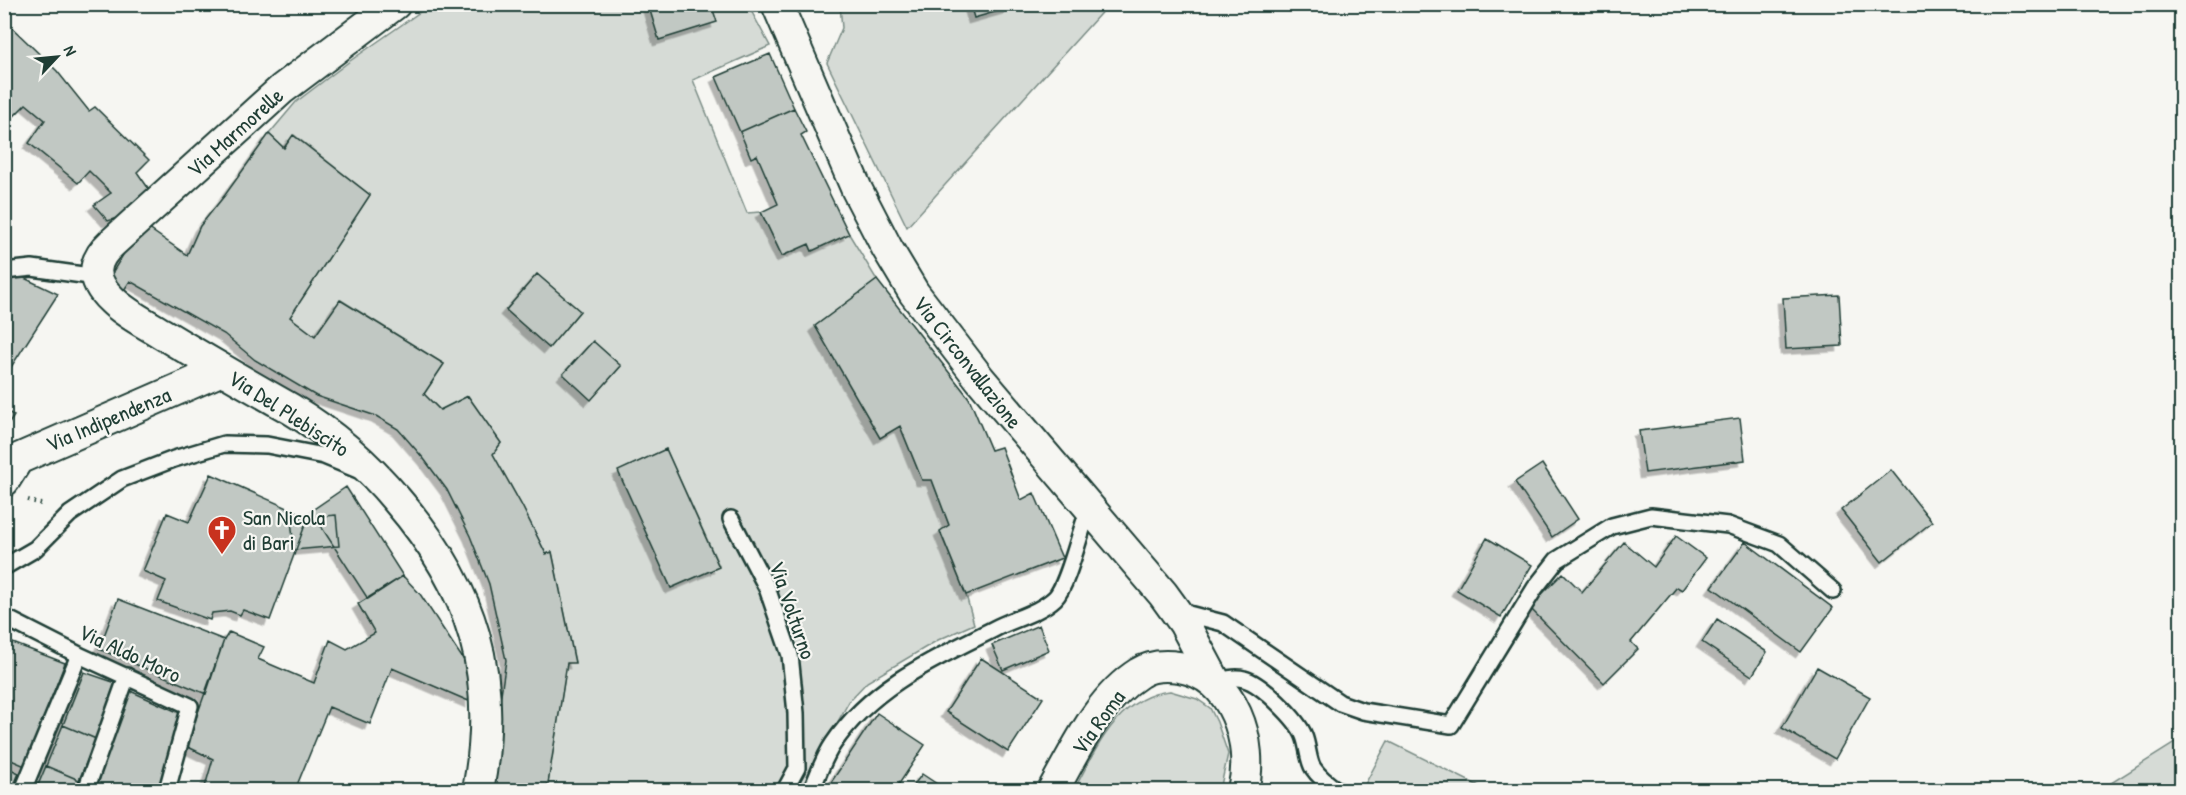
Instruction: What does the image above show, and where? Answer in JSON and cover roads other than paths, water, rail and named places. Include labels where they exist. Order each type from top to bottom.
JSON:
[{"type":"street","name":"Via Marmorelle","points":[[97,277],[96,264],[99,255],[112,243],[282,90],[396,4]]},
{"type":"street","name":"Via Circonvallazione","points":[[777,4],[857,190],[875,227],[914,293],[980,380],[1174,610],[1200,650],[1216,683]]},
{"type":"street","name":"Via Del Plebiscito","points":[[97,277],[102,288],[118,306],[292,410],[329,435],[380,480],[426,536],[445,564],[460,593],[472,626],[482,673],[486,715],[478,790]]},
{"type":"street","name":"Via Indipendenza","points":[[4,481],[18,459],[222,370]]},
{"type":"street","name":"Via Roma","points":[[1053,790],[1100,712],[1122,687],[1139,673],[1156,666],[1174,666],[1197,672],[1216,683]]},
{"type":"street","points":[[1216,683],[1230,704],[1245,742],[1248,764],[1243,790]]},
{"type":"lane","points":[[4,271],[32,267],[97,277]]},
{"type":"lane","points":[[4,567],[35,549],[70,514],[122,479],[174,459],[224,444],[267,445],[324,456],[380,480]]},
{"type":"lane","points":[[812,789],[832,745],[865,705],[891,684],[1003,624],[1036,610],[1055,598],[1069,572],[1089,509]]},
{"type":"lane","points":[[1174,610],[1223,623],[1340,703],[1363,711],[1451,725],[1535,588],[1557,560],[1612,526],[1651,516],[1728,525],[1779,544],[1833,591]]},
{"type":"lane","name":"Via Volturno","points":[[731,519],[767,588],[790,655],[796,713],[796,768],[785,790]]},
{"type":"lane","name":"Via Aldo Moro","points":[[4,617],[79,655],[190,706],[167,790]]},
{"type":"lane","points":[[23,790],[79,655]]},
{"type":"lane","points":[[86,790],[126,676]]},
{"type":"lane","points":[[1216,683],[1230,679],[1244,679],[1267,694],[1287,712],[1303,733],[1310,750],[1311,765],[1319,776],[1337,790]]},
{"type":"place","name":"San Nicola di Bari","points":[[222,556]]}]
